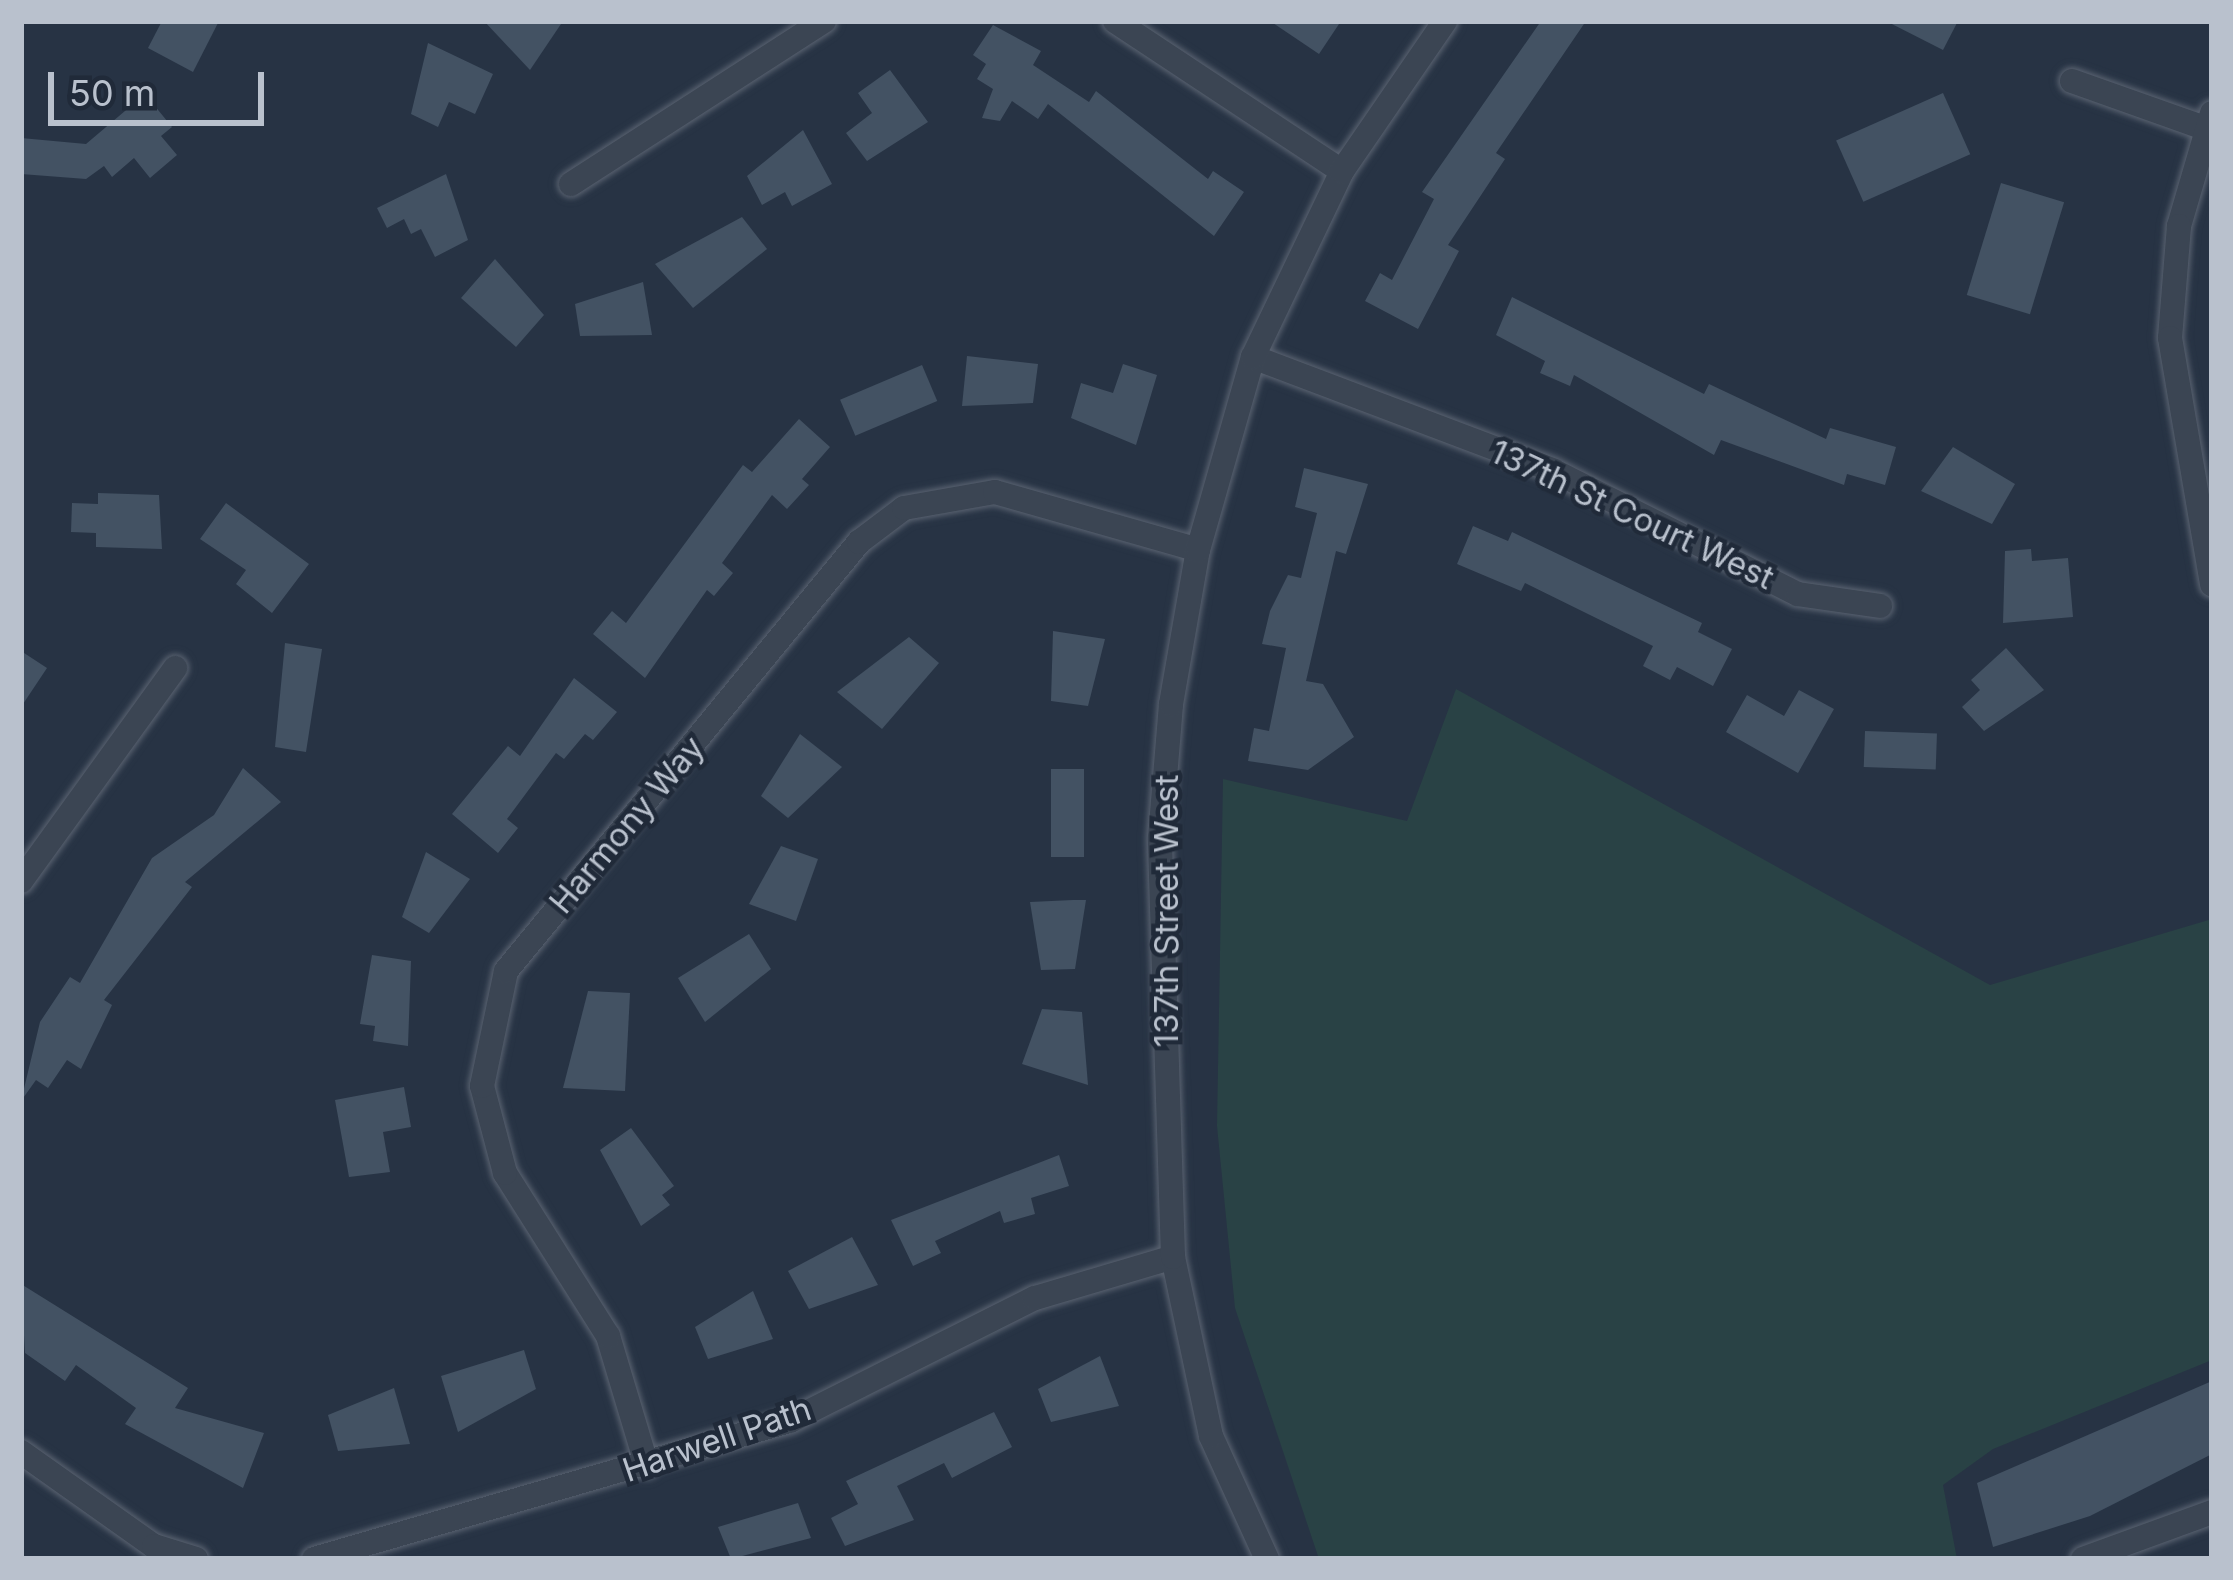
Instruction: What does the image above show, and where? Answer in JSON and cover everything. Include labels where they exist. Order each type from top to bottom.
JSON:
[{"type":"street","points":[[571,184],[824,21]]},
{"type":"street","points":[[1115,21],[1342,171]]},
{"type":"street","name":"137th Street West","points":[[1267,1559],[1211,1436],[1173,1257],[1160,838],[1198,550],[1253,357],[1342,171],[1444,21]]},
{"type":"street","points":[[2072,81],[2208,121],[2179,226],[2170,338],[2211,581]]},
{"type":"street","name":"137th St Court West","points":[[1253,357],[1554,471],[1798,594],[1880,606]]},
{"type":"street","name":"Harmony Way","points":[[647,1466],[608,1336],[505,1173],[482,1086],[506,971],[860,542],[904,508],[995,492],[1198,550]]},
{"type":"street","points":[[21,881],[175,668]]},
{"type":"street","name":"Harwell Path","points":[[314,1559],[380,1549],[790,1421],[1035,1298],[1173,1257]]},
{"type":"street","points":[[21,1452],[150,1552],[196,1559]]},
{"type":"street","points":[[2084,1559],[2212,1512]]},
{"type":"green space","points":[[1456,689],[1990,985],[2212,919],[2212,1360],[1993,1449],[1943,1485],[1957,1559],[1319,1559],[1235,1308],[1217,1126],[1223,779],[1407,821]]},
{"type":"building","points":[[162,21],[219,21],[193,72],[148,48]]},
{"type":"building","points":[[484,21],[563,21],[530,70]]},
{"type":"building","points":[[1270,21],[1341,21],[1319,54]]},
{"type":"building","points":[[1541,21],[1586,21],[1496,153],[1505,159],[1448,245],[1459,251],[1418,329],[1365,301],[1380,273],[1392,280],[1434,199],[1422,192]]},
{"type":"building","points":[[1886,21],[1958,21],[1943,50]]},
{"type":"building","points":[[993,25],[1041,51],[1033,65],[1089,102],[1096,91],[1208,179],[1213,171],[1244,192],[1214,236],[1048,104],[1038,119],[1012,101],[1000,121],[982,118],[993,89],[977,79],[986,64],[973,55]]},
{"type":"building","points":[[428,43],[493,74],[475,114],[449,102],[438,127],[411,114]]},
{"type":"building","points":[[890,70],[928,122],[867,161],[846,133],[872,113],[858,93]]},
{"type":"building","points":[[1943,93],[1970,154],[1863,202],[1836,141]]},
{"type":"building","points":[[145,94],[172,127],[161,136],[177,155],[150,178],[134,158],[112,177],[104,166],[86,179],[21,174],[21,138],[86,144]]},
{"type":"building","points":[[803,130],[832,184],[792,206],[785,192],[762,205],[747,176]]},
{"type":"building","points":[[446,174],[468,240],[435,257],[421,229],[411,234],[404,219],[387,228],[377,208]]},
{"type":"building","points":[[2001,183],[2064,202],[2030,314],[1967,295]]},
{"type":"building","points":[[742,217],[767,249],[693,308],[655,264]]},
{"type":"building","points":[[495,259],[544,315],[516,347],[461,298]]},
{"type":"building","points":[[643,282],[652,335],[580,336],[575,304]]},
{"type":"building","points":[[1512,297],[1704,394],[1709,384],[1826,439],[1830,428],[1896,447],[1885,485],[1847,474],[1844,485],[1721,440],[1714,455],[1574,375],[1570,386],[1540,373],[1545,361],[1496,335]]},
{"type":"building","points":[[967,356],[1038,364],[1033,403],[962,406]]},
{"type":"building","points":[[1123,364],[1157,375],[1136,445],[1071,418],[1081,383],[1113,393]]},
{"type":"building","points":[[922,365],[937,401],[855,436],[840,400]]},
{"type":"building","points":[[799,419],[830,447],[802,479],[809,485],[787,509],[772,495],[722,563],[733,573],[714,596],[707,590],[645,678],[593,634],[612,611],[626,623],[743,465],[752,472]]},
{"type":"building","points":[[1953,447],[2015,484],[1992,524],[1921,491]]},
{"type":"building","points":[[1304,468],[1368,484],[1346,554],[1336,551],[1306,681],[1323,684],[1354,737],[1308,770],[1248,761],[1254,728],[1269,731],[1286,648],[1262,644],[1270,611],[1288,575],[1301,578],[1317,513],[1295,507]]},
{"type":"building","points":[[98,493],[159,495],[162,549],[96,547],[96,533],[71,532],[72,503],[98,504]]},
{"type":"building","points":[[226,503],[309,564],[272,613],[236,584],[246,570],[200,539]]},
{"type":"building","points":[[1473,526],[1508,541],[1512,532],[1702,623],[1698,632],[1732,649],[1713,686],[1677,667],[1670,680],[1643,666],[1653,646],[1525,583],[1521,591],[1457,564]]},
{"type":"building","points":[[2031,549],[2032,561],[2068,558],[2073,617],[2003,623],[2005,551]]},
{"type":"building","points":[[1053,631],[1105,639],[1088,706],[1051,701]]},
{"type":"building","points":[[909,637],[939,663],[882,729],[837,692]]},
{"type":"building","points":[[285,643],[322,649],[306,752],[275,747]]},
{"type":"building","points":[[2006,648],[2044,690],[1984,731],[1962,707],[1980,690],[1971,680]]},
{"type":"building","points":[[21,651],[47,668],[21,707]]},
{"type":"building","points":[[574,678],[617,712],[593,740],[585,734],[564,759],[556,753],[507,819],[518,828],[498,853],[452,814],[508,746],[520,756]]},
{"type":"building","points":[[1799,690],[1834,709],[1798,773],[1726,732],[1747,695],[1784,716]]},
{"type":"building","points":[[1865,731],[1937,734],[1936,769],[1864,767]]},
{"type":"building","points":[[800,734],[842,767],[788,818],[761,796]]},
{"type":"building","points":[[243,768],[281,802],[185,882],[192,887],[104,1000],[112,1005],[81,1069],[67,1060],[48,1088],[36,1080],[21,1101],[40,1022],[70,977],[80,983],[152,858],[214,815]]},
{"type":"building","points":[[1051,769],[1084,769],[1084,857],[1051,857]]},
{"type":"building","points":[[781,846],[818,859],[796,921],[749,904]]},
{"type":"building","points":[[426,852],[470,879],[429,933],[402,917]]},
{"type":"building","points":[[1086,900],[1075,969],[1041,970],[1030,902]]},
{"type":"building","points":[[749,934],[771,969],[705,1022],[678,978]]},
{"type":"building","points":[[372,955],[411,961],[408,1046],[373,1041],[375,1026],[360,1024]]},
{"type":"building","points":[[588,991],[630,993],[625,1091],[563,1088]]},
{"type":"building","points":[[1042,1009],[1082,1012],[1088,1085],[1022,1064]]},
{"type":"building","points":[[404,1087],[411,1127],[383,1132],[390,1172],[349,1177],[335,1100]]},
{"type":"building","points":[[631,1128],[674,1186],[662,1195],[670,1205],[641,1226],[600,1150]]},
{"type":"building","points":[[1059,1155],[1069,1186],[1031,1198],[1035,1214],[1004,1223],[1000,1211],[935,1241],[941,1253],[913,1266],[891,1220]]},
{"type":"building","points":[[852,1237],[878,1285],[809,1309],[788,1271]]},
{"type":"building","points":[[21,1284],[188,1388],[175,1408],[264,1433],[243,1488],[125,1424],[136,1408],[76,1365],[65,1381],[25,1353]]},
{"type":"building","points":[[753,1291],[773,1339],[708,1359],[695,1327]]},
{"type":"building","points":[[524,1350],[536,1389],[458,1432],[441,1376]]},
{"type":"building","points":[[1100,1356],[1119,1406],[1051,1422],[1038,1389]]},
{"type":"building","points":[[2212,1381],[2212,1454],[2090,1516],[1993,1547],[1977,1483]]},
{"type":"building","points":[[394,1388],[410,1444],[338,1451],[328,1415]]},
{"type":"building","points":[[994,1412],[1012,1447],[952,1478],[944,1463],[897,1486],[914,1520],[845,1546],[831,1518],[858,1504],[846,1481]]},
{"type":"building","points":[[798,1503],[811,1538],[731,1559],[718,1527]]}]
